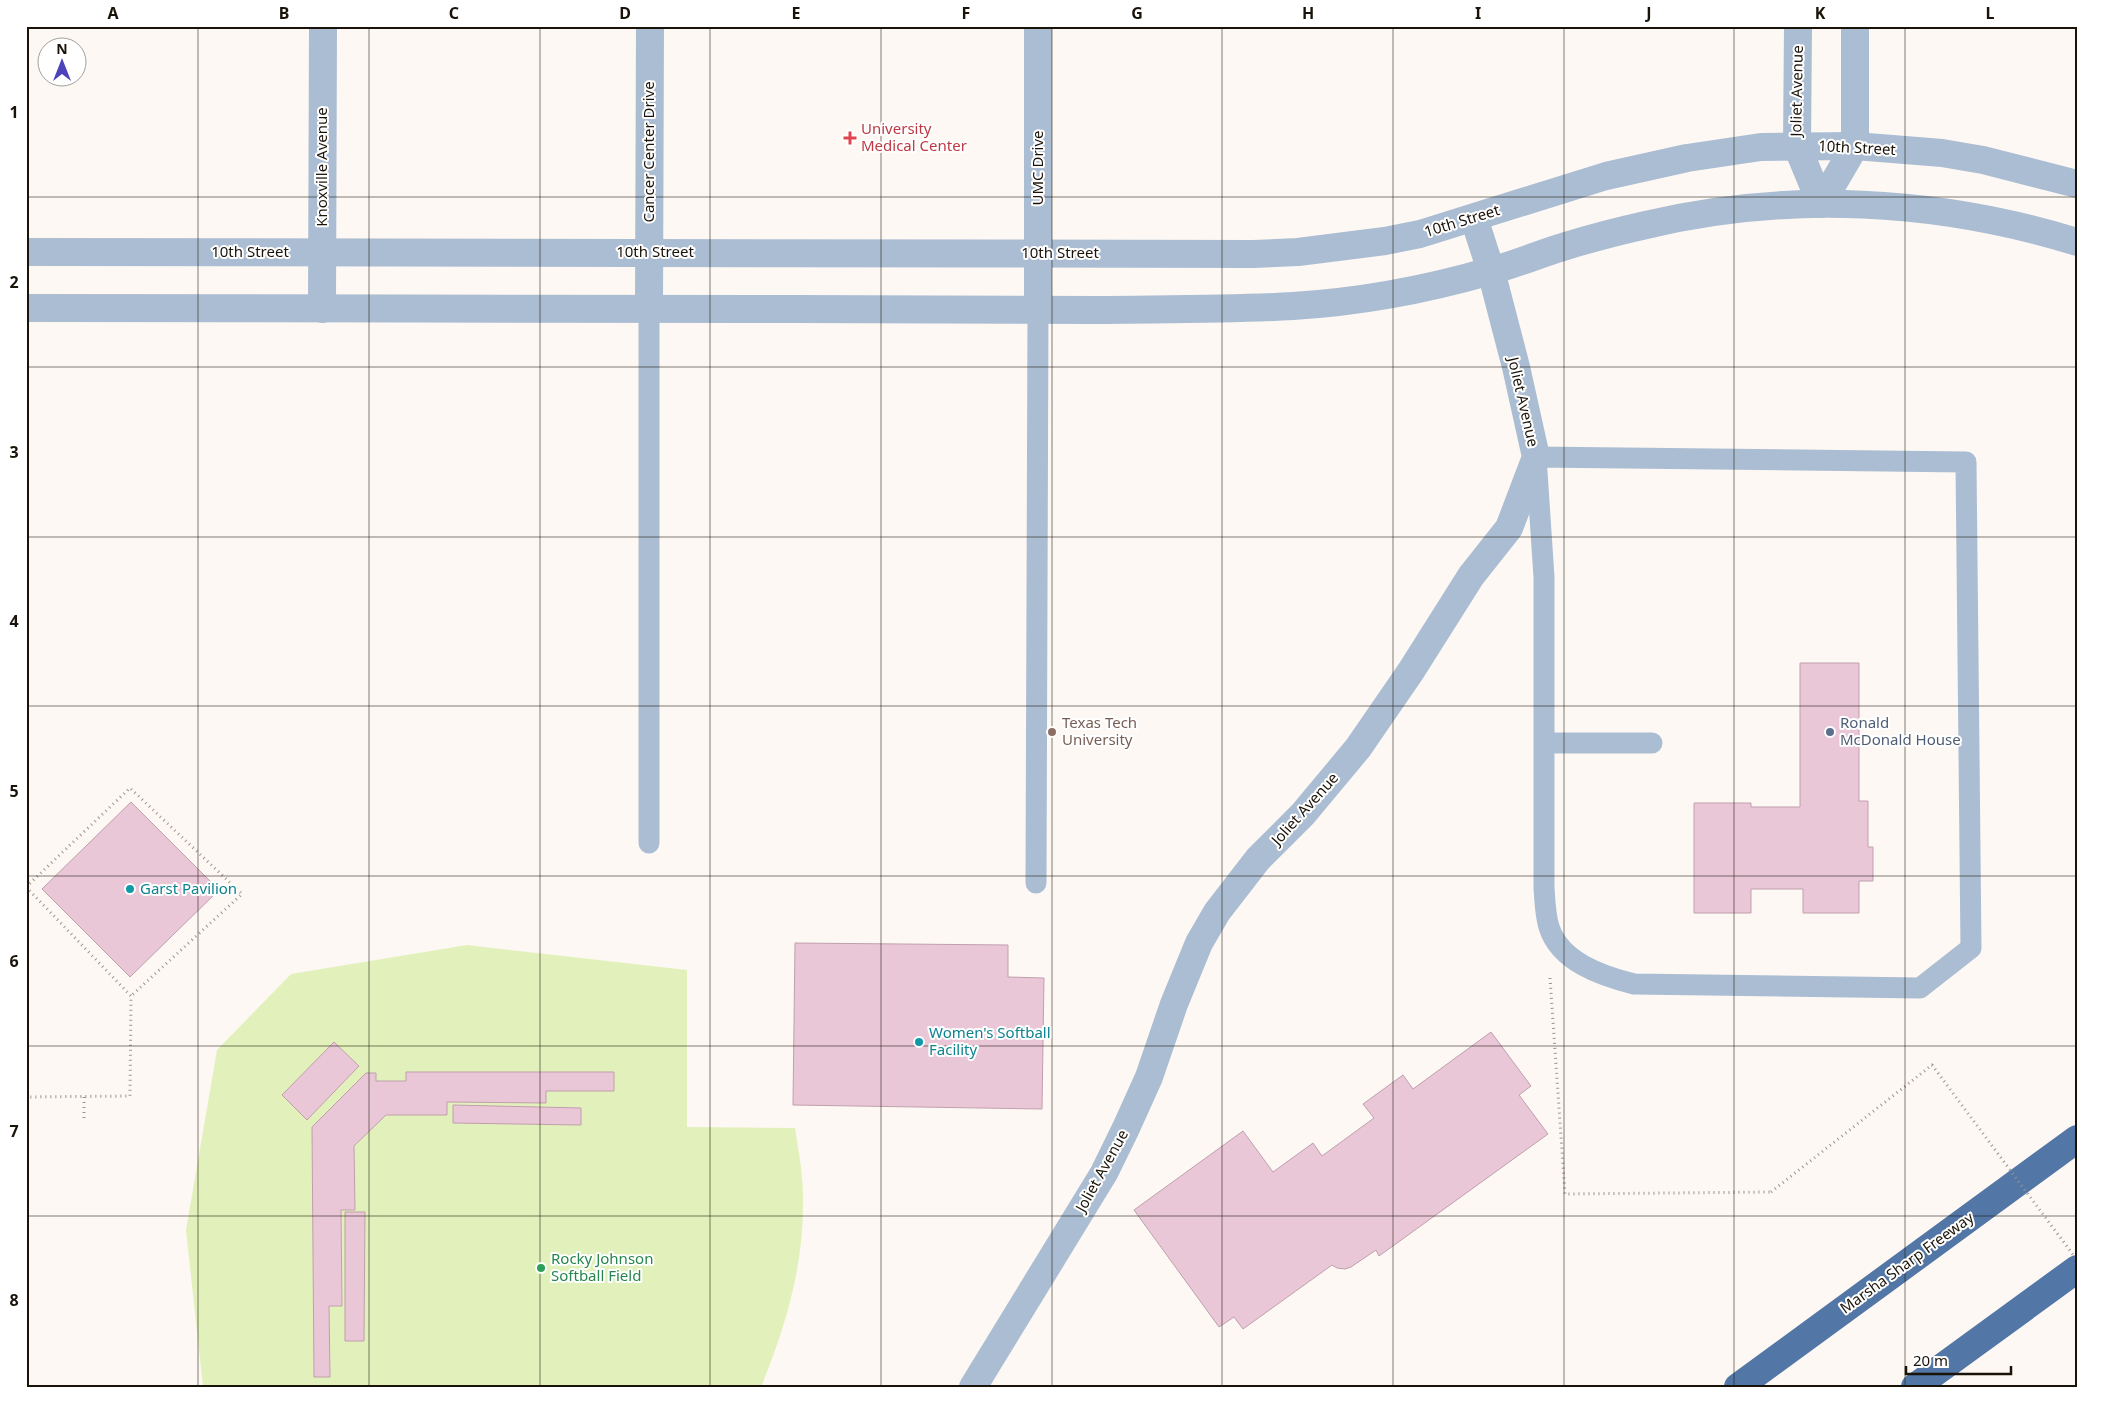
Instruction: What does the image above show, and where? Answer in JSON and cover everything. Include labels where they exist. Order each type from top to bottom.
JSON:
[{"type":"highway","name":"Marsha Sharp Freeway","points":[[1738,1387],[2077,1139]]},
{"type":"highway","points":[[1915,1387],[2077,1269]]},
{"type":"street","name":"Knoxville Avenue","points":[[322,308],[323,26]]},
{"type":"street","name":"Cancer Center Drive","points":[[649,308],[650,26]]},
{"type":"street","name":"UMC Drive","points":[[1038,26],[1038,310]]},
{"type":"street","name":"Joliet Avenue","points":[[1798,26],[1796,146],[1821,204]]},
{"type":"street","points":[[1821,204],[1855,146],[1855,26]]},
{"type":"street","name":"10th Street","points":[[26,252],[1253,254],[1298,252],[1385,241],[1420,234],[1606,176],[1648,167],[1723,152],[1796,146],[1855,146],[1942,153],[1967,157],[2077,184]]},
{"type":"street","points":[[26,308],[1038,310],[1224,309],[1299,306],[1340,302],[1428,287],[1491,272],[1567,246],[1687,216],[1736,210],[1821,204],[1912,208],[1945,212],[2007,223],[2077,242]]},
{"type":"street","name":"Joliet Avenue","points":[[974,1387],[1107,1166],[1149,1077],[1174,1004],[1199,943],[1217,912],[1258,859],[1303,814],[1358,748],[1412,671],[1471,576],[1509,528],[1536,458],[1516,367],[1491,272],[1474,218]]},
{"type":"lane","points":[[649,308],[649,843]]},
{"type":"lane","points":[[1036,883],[1038,310]]},
{"type":"lane","points":[[1536,458],[1966,462],[1971,948],[1920,988],[1634,984],[1604,977],[1572,958],[1560,947],[1550,929],[1545,909],[1544,577],[1536,458]]},
{"type":"lane","points":[[1544,742],[1652,742]]},
{"type":"path","points":[[26,1097],[130,1096],[131,996],[26,887],[130,788],[242,894],[131,996]]},
{"type":"path","points":[[1572,958],[1550,975],[1550,1002],[1565,1194],[1771,1192],[1932,1065],[2077,1260]]},
{"type":"path","points":[[84,1096],[84,1121]]},
{"type":"green space","points":[[467,945],[687,970],[687,1127],[795,1128],[803,1186],[800,1252],[785,1320],[761,1387],[203,1387],[186,1230],[217,1050],[291,974]]},
{"type":"building","name":"Ronald McDonald House","points":[[1800,663],[1859,663],[1859,801],[1868,801],[1868,847],[1873,847],[1873,881],[1859,881],[1859,913],[1803,913],[1803,889],[1751,889],[1751,913],[1694,913],[1694,803],[1751,803],[1751,807],[1800,807]]},
{"type":"building","name":"Garst Pavilion","points":[[131,802],[219,890],[130,977],[42,889]]},
{"type":"building","name":"Women's Softball Facility","points":[[795,943],[1008,945],[1008,977],[1044,978],[1042,1109],[793,1105]]},
{"type":"building","points":[[1491,1032],[1531,1086],[1519,1095],[1548,1134],[1379,1256],[1376,1250],[1351,1267],[1345,1269],[1332,1265],[1243,1329],[1234,1317],[1219,1327],[1134,1210],[1243,1131],[1273,1172],[1313,1143],[1322,1156],[1374,1118],[1363,1104],[1403,1075],[1413,1089]]},
{"type":"building","points":[[334,1042],[359,1066],[307,1120],[282,1095]]},
{"type":"building","points":[[406,1072],[614,1072],[614,1091],[546,1091],[546,1103],[447,1102],[447,1115],[386,1115],[354,1146],[355,1210],[341,1210],[342,1306],[329,1306],[330,1377],[314,1377],[312,1127],[366,1073],[376,1073],[376,1081],[406,1081]]},
{"type":"building","points":[[453,1105],[581,1108],[581,1125],[453,1123]]},
{"type":"building","points":[[345,1212],[365,1212],[364,1341],[345,1341]]},
{"type":"place","name":"University Medical Center","points":[[850,138]]},
{"type":"place","name":"Texas Tech University","points":[[1052,732]]},
{"type":"place","name":"Ronald McDonald House","points":[[1830,732]]},
{"type":"place","name":"Garst Pavilion","points":[[130,889]]},
{"type":"place","name":"Women's Softball Facility","points":[[919,1042]]},
{"type":"place","name":"Rocky Johnson Softball Field","points":[[541,1268]]}]
